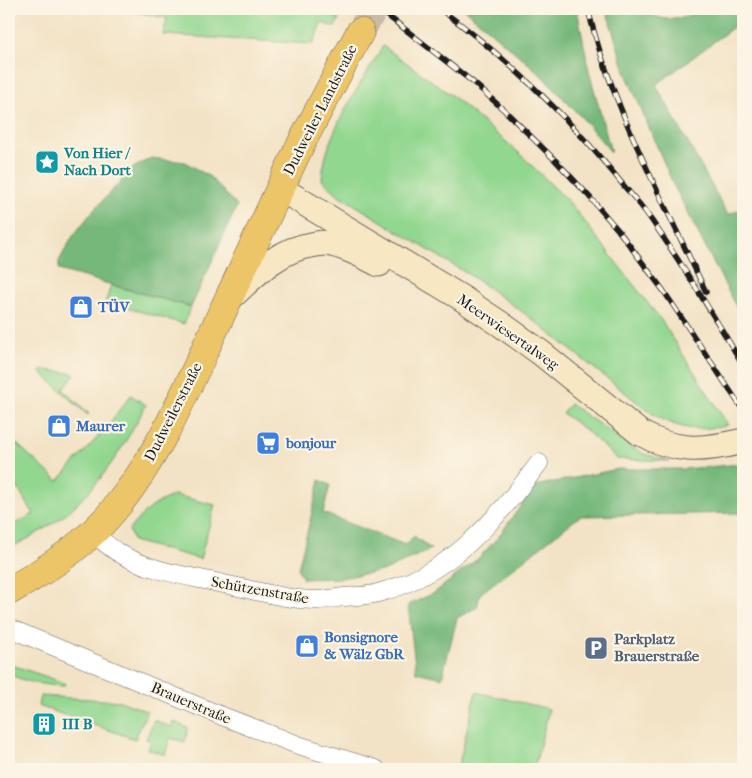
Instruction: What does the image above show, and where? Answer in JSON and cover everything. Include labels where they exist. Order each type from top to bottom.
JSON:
[{"type":"main road","name":"Dudweiler Landstraße","points":[[281,188],[314,119],[360,32]]},
{"type":"main road","name":"Meerwiesertalweg","points":[[281,188],[460,297],[533,348],[640,433],[653,440],[690,449],[713,448],[740,442]]},
{"type":"main road","name":"Dudweilerstraße","points":[[9,591],[74,549],[113,512],[132,486],[159,443],[281,188]]},
{"type":"main road","points":[[229,299],[262,269],[281,256],[306,246],[325,243],[357,253],[428,290],[460,297]]},
{"type":"street","name":"Schützenstraße","points":[[92,533],[119,553],[149,567],[184,575],[303,599],[318,600],[372,594],[402,585],[422,576],[456,555],[490,523],[539,463]]},
{"type":"street","name":"Brauerstraße","points":[[9,628],[222,716],[298,745],[376,769]]},
{"type":"green space","points":[[119,9],[320,9],[339,19],[335,27],[321,23],[313,44],[163,35],[167,18]]},
{"type":"green space","points":[[464,9],[577,9],[589,71],[611,152],[583,119],[537,71]]},
{"type":"green space","points":[[606,9],[640,9],[645,13],[665,19],[683,17],[709,9],[743,9],[743,20],[656,85],[728,215],[743,208],[743,320],[673,184],[625,71]]},
{"type":"green space","points":[[383,46],[451,95],[518,152],[570,203],[661,320],[728,425],[697,429],[688,428],[661,419],[651,413],[524,313],[471,276],[340,196],[322,180],[330,144],[337,127],[354,93]]},
{"type":"green space","points":[[151,158],[185,162],[210,177],[237,206],[191,307],[59,270],[59,261],[73,236],[92,212],[133,168]]},
{"type":"green space","points":[[111,285],[191,307],[184,324],[121,306],[120,309],[105,304]]},
{"type":"green space","points":[[43,370],[72,373],[75,375],[63,389],[89,414],[40,372]]},
{"type":"green space","points":[[131,395],[146,405],[119,452],[97,482],[58,520],[9,549],[9,527],[34,514],[9,474],[9,437],[58,481],[104,430]]},
{"type":"green space","points":[[570,404],[644,454],[670,461],[617,459],[588,432],[562,413]]},
{"type":"green space","points":[[743,464],[743,513],[580,516],[480,594],[477,607],[457,618],[442,678],[416,672],[408,605],[434,593],[480,557],[499,536],[535,486],[618,469],[682,469]]},
{"type":"green space","points":[[320,480],[330,485],[323,513],[405,545],[414,536],[431,549],[387,570],[341,578],[303,579],[298,569]]},
{"type":"green space","points":[[174,495],[215,505],[200,559],[133,541],[129,530],[134,524],[155,505]]},
{"type":"green space","points":[[9,664],[65,683],[64,686],[22,680],[9,674]]},
{"type":"green space","points":[[476,692],[549,709],[534,769],[458,768]]},
{"type":"green space","points":[[40,696],[120,701],[147,711],[135,739],[38,706]]},
{"type":"green space","points":[[154,720],[171,727],[173,721],[188,728],[185,742],[170,738],[165,755],[148,749],[151,741],[146,739]]},
{"type":"tunnel","points":[[360,32],[374,9]]},
{"type":"railway","points":[[379,9],[474,83],[555,160],[587,194],[618,230],[663,290],[743,410]]},
{"type":"railway","points":[[440,9],[488,46],[555,108],[642,207],[696,287],[743,365]]},
{"type":"railway","points":[[588,9],[598,46],[625,118],[706,292]]},
{"type":"place","name":"Von Hier / Nach Dort","points":[[47,162]]},
{"type":"place","name":"TÜV","points":[[81,307]]},
{"type":"place","name":"Maurer","points":[[59,426]]},
{"type":"place","name":"bonjour","points":[[268,443]]},
{"type":"place","name":"Bonsignore & Wälz GbR","points":[[307,646]]},
{"type":"place","name":"Parkplatz Brauerstraße","points":[[596,648]]},
{"type":"place","name":"III B","points":[[44,724]]}]
